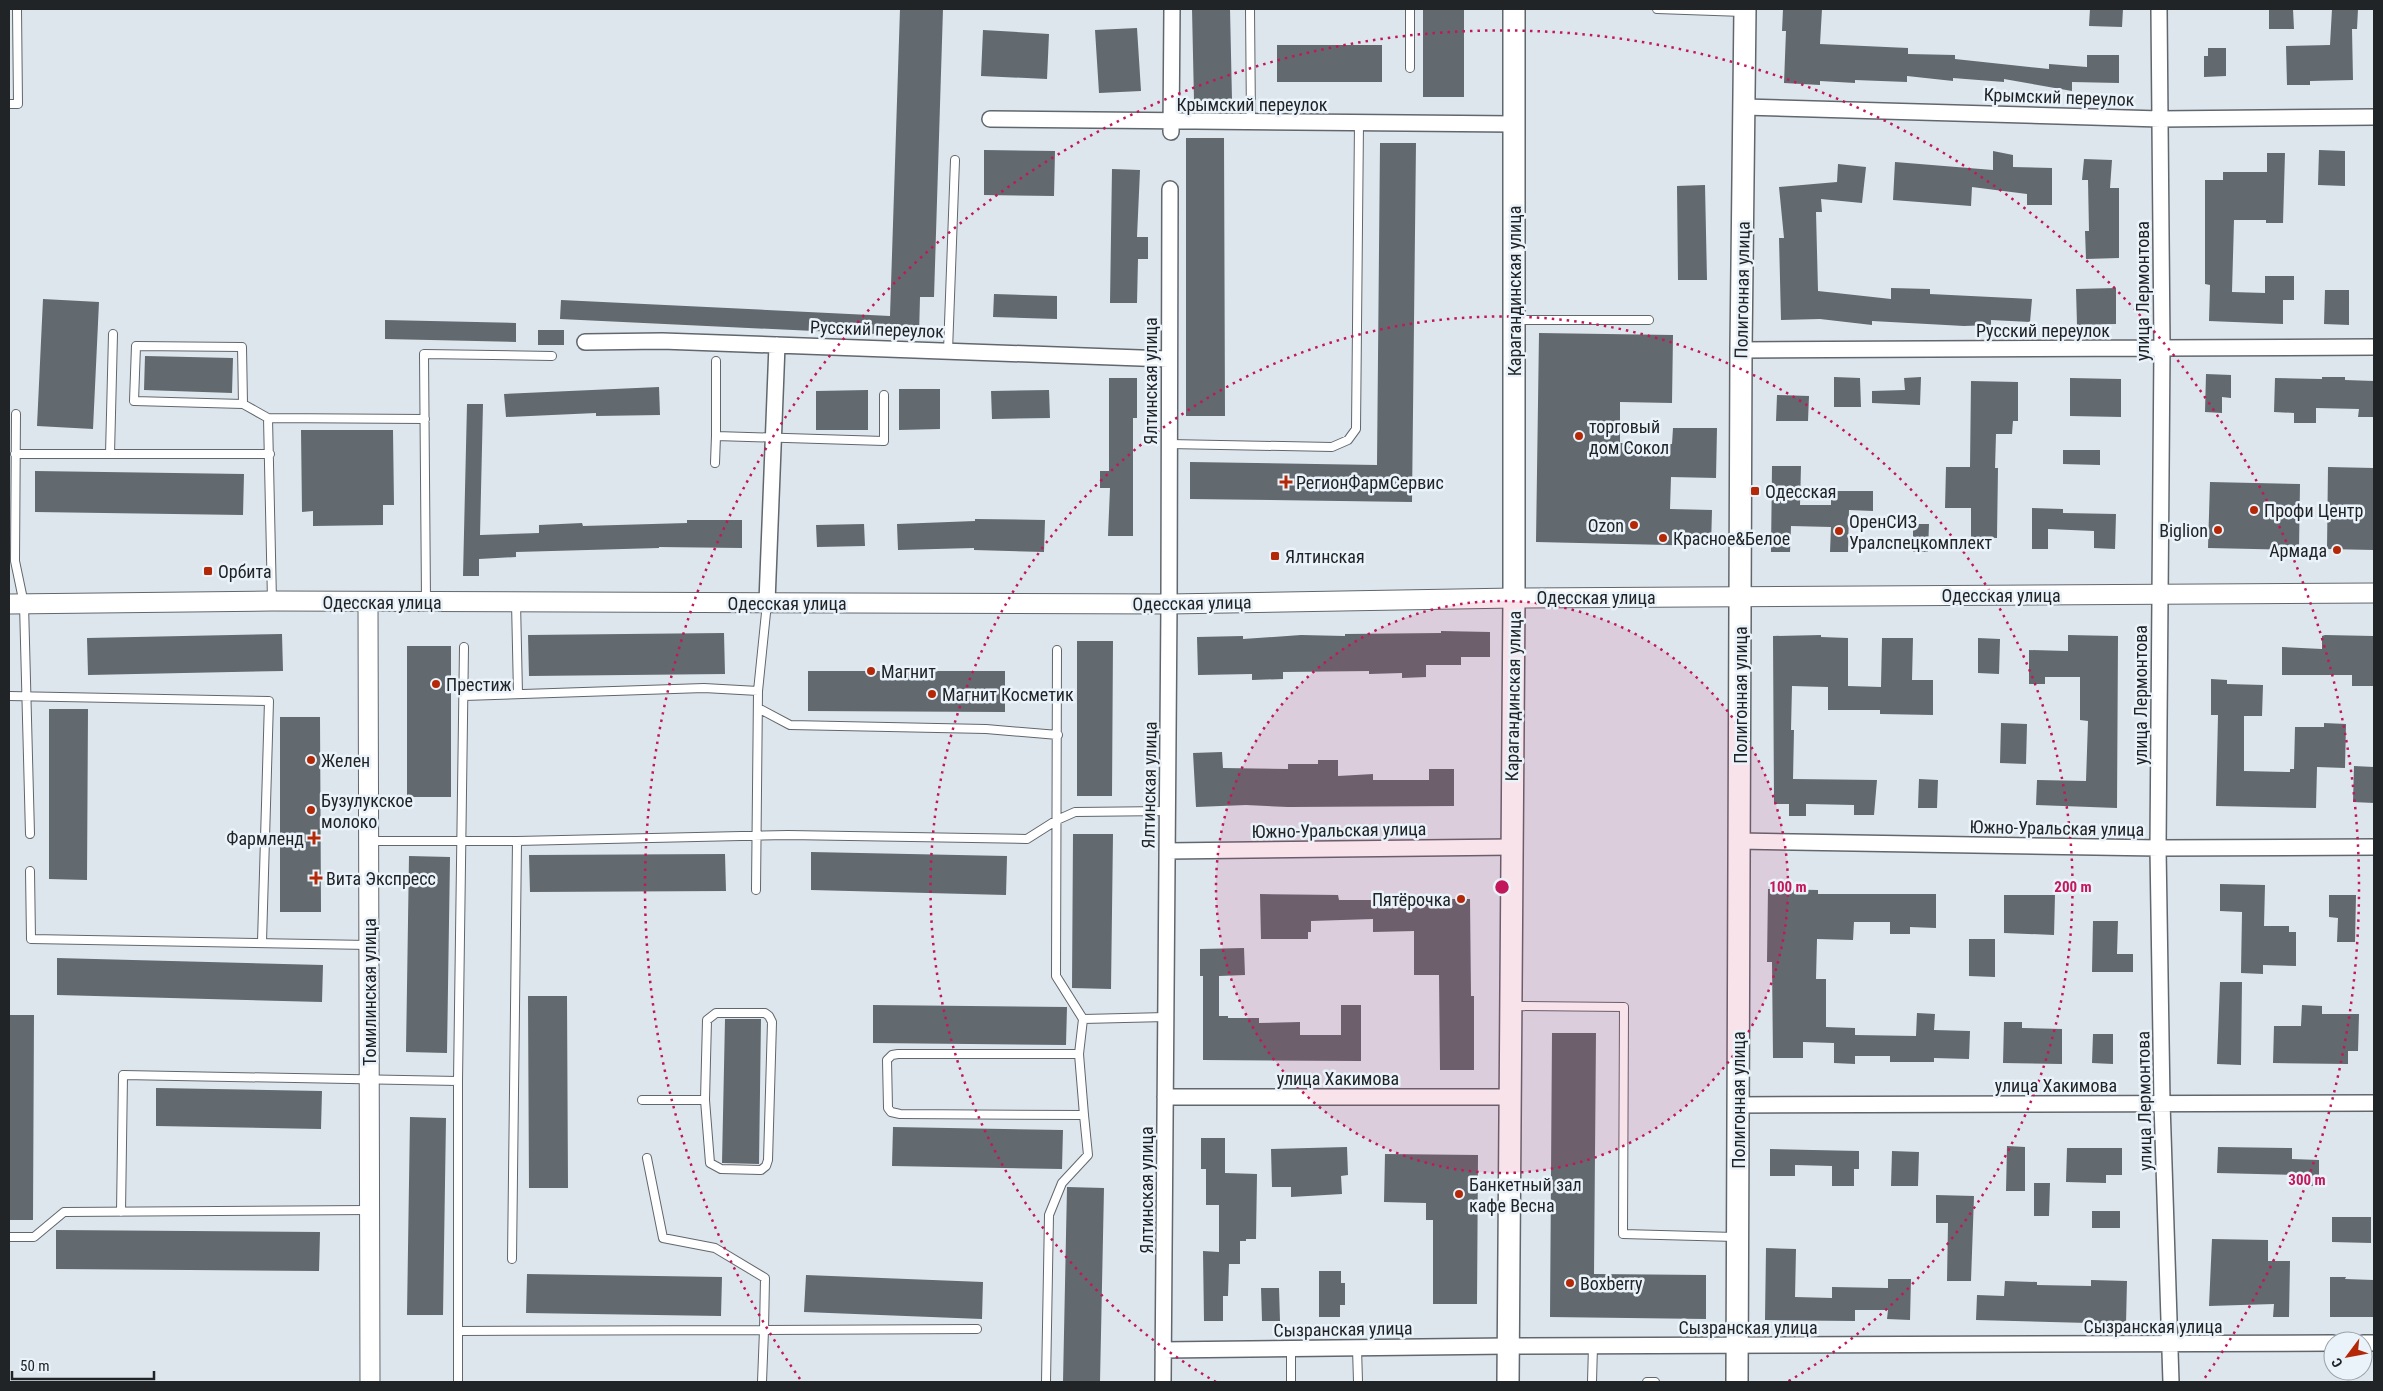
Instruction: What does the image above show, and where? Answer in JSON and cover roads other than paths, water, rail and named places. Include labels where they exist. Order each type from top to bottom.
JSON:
[{"type":"main road","name":"Карагандинская улица","points":[[1508,1382],[1514,598],[1514,9]]},
{"type":"main road","name":"Полигонная улица","points":[[1737,1382],[1741,350],[1745,10]]},
{"type":"street","points":[[1171,127],[1172,9]]},
{"type":"street","name":"улица Лермонтова","points":[[2159,9],[2162,347],[2158,848],[2162,1103],[2170,1382]]},
{"type":"street","name":"Крымский переулок","points":[[1744,107],[2160,119],[2374,117]]},
{"type":"street","name":"Крымский переулок","points":[[990,119],[1171,127],[1251,122],[1514,124]]},
{"type":"street","name":"Ялтинская улица","points":[[1163,1382],[1168,811],[1170,189]]},
{"type":"street","name":"Русский переулок","points":[[585,342],[662,341],[1168,359]]},
{"type":"street","points":[[767,602],[777,345]]},
{"type":"street","name":"Русский переулок","points":[[1741,350],[2374,347]]},
{"type":"street","name":"Одесская улица","points":[[16,604],[272,601],[1169,604],[1514,598],[2374,593]]},
{"type":"street","name":"Томилинская улица","points":[[368,602],[370,1382]]},
{"type":"street","name":"Южно-Уральская улица","points":[[1739,841],[2158,848],[2374,847]]},
{"type":"street","name":"Южно-Уральская улица","points":[[1167,850],[1512,847]]},
{"type":"street","name":"улица Хакимова","points":[[1165,1097],[1510,1097]]},
{"type":"street","name":"улица Хакимова","points":[[1738,1105],[2374,1103]]},
{"type":"street","name":"Сызранская улица","points":[[1163,1350],[1508,1346],[2323,1343]]},
{"type":"lane","points":[[9,104],[18,104],[17,9]]},
{"type":"lane","points":[[1250,9],[1251,122]]},
{"type":"lane","points":[[1410,9],[1410,68]]},
{"type":"lane","points":[[1657,9],[1745,10]]},
{"type":"lane","points":[[1169,444],[1332,447],[1348,440],[1356,429],[1359,123]]},
{"type":"lane","points":[[948,351],[955,160]]},
{"type":"lane","points":[[1514,320],[1649,320]]},
{"type":"lane","points":[[110,454],[113,334]]},
{"type":"lane","points":[[242,404],[242,348],[136,346],[134,401],[242,404],[268,418],[425,418]]},
{"type":"lane","points":[[426,602],[424,354],[552,356]]},
{"type":"lane","points":[[715,463],[716,361]]},
{"type":"lane","points":[[716,436],[884,441],[884,395]]},
{"type":"lane","points":[[16,414],[16,604],[28,696],[30,834]]},
{"type":"lane","points":[[268,418],[272,601]]},
{"type":"lane","points":[[15,454],[270,454]]},
{"type":"lane","points":[[516,602],[518,694]]},
{"type":"lane","points":[[756,890],[758,691],[767,602]]},
{"type":"lane","points":[[458,1382],[458,1081],[464,648]]},
{"type":"lane","points":[[1046,1382],[1049,1215],[1062,1183],[1088,1155],[1078,1054],[1083,1019],[1056,976],[1058,650]]},
{"type":"lane","points":[[464,696],[704,688],[758,691]]},
{"type":"lane","points":[[9,696],[268,701],[262,942]]},
{"type":"lane","points":[[758,708],[790,725],[986,729],[1058,734]]},
{"type":"lane","points":[[369,841],[462,839],[517,841],[756,836],[1027,839],[1057,820],[1075,812],[1168,811]]},
{"type":"lane","points":[[512,1259],[517,841]]},
{"type":"lane","points":[[30,871],[31,940],[369,945]]},
{"type":"lane","points":[[1511,1006],[1624,1007],[1623,1234],[1737,1237]]},
{"type":"lane","points":[[716,1013],[765,1014],[769,1016],[772,1022],[768,1160],[766,1166],[761,1170],[721,1168],[710,1162],[705,1100],[708,1020],[716,1013]]},
{"type":"lane","points":[[1083,1019],[1166,1017]]},
{"type":"lane","points":[[1078,1054],[892,1055],[887,1060],[888,1108],[891,1112],[900,1114],[1084,1115]]},
{"type":"lane","points":[[121,1212],[123,1075],[458,1081]]},
{"type":"lane","points":[[642,1100],[705,1100]]},
{"type":"lane","points":[[647,1158],[663,1238],[715,1248],[765,1278],[762,1382]]},
{"type":"lane","points":[[9,1237],[34,1237],[64,1212],[369,1210]]},
{"type":"lane","points":[[458,1331],[977,1329]]},
{"type":"lane","points":[[1592,1346],[1592,1382]]},
{"type":"lane","points":[[1357,1348],[1358,1382]]},
{"type":"lane","points":[[1291,1349],[1291,1382]]},
{"type":"lane","points":[[1647,1382],[1655,1382]]},
{"type":"place","name":"торговый дом Сокол","points":[[1579,436]]},
{"type":"place","name":"РегионФармСервис","points":[[1286,482]]},
{"type":"place","name":"Одесская","points":[[1755,491]]},
{"type":"place","name":"Профи Центр","points":[[2254,510]]},
{"type":"place","name":"Ozon","points":[[1634,525]]},
{"type":"place","name":"Biglion","points":[[2218,530]]},
{"type":"place","name":"ОренСИЗ Уралспецкомплект","points":[[1839,531]]},
{"type":"place","name":"Красное&Белое","points":[[1663,538]]},
{"type":"place","name":"Армада","points":[[2337,550]]},
{"type":"place","name":"Ялтинская","points":[[1275,556]]},
{"type":"place","name":"Орбита","points":[[208,571]]},
{"type":"place","name":"Магнит","points":[[871,671]]},
{"type":"place","name":"Престиж","points":[[436,684]]},
{"type":"place","name":"Магнит Косметик","points":[[932,694]]},
{"type":"place","name":"Желен","points":[[311,760]]},
{"type":"place","name":"Бузулукское молоко","points":[[311,810]]},
{"type":"place","name":"Фармленд","points":[[314,838]]},
{"type":"place","name":"Вита Экспресс","points":[[316,878]]},
{"type":"place","name":"Пятёрочка","points":[[1461,899]]},
{"type":"place","name":"Банкетный зал кафе Весна","points":[[1459,1194]]},
{"type":"place","name":"Boxberry","points":[[1570,1283]]}]
